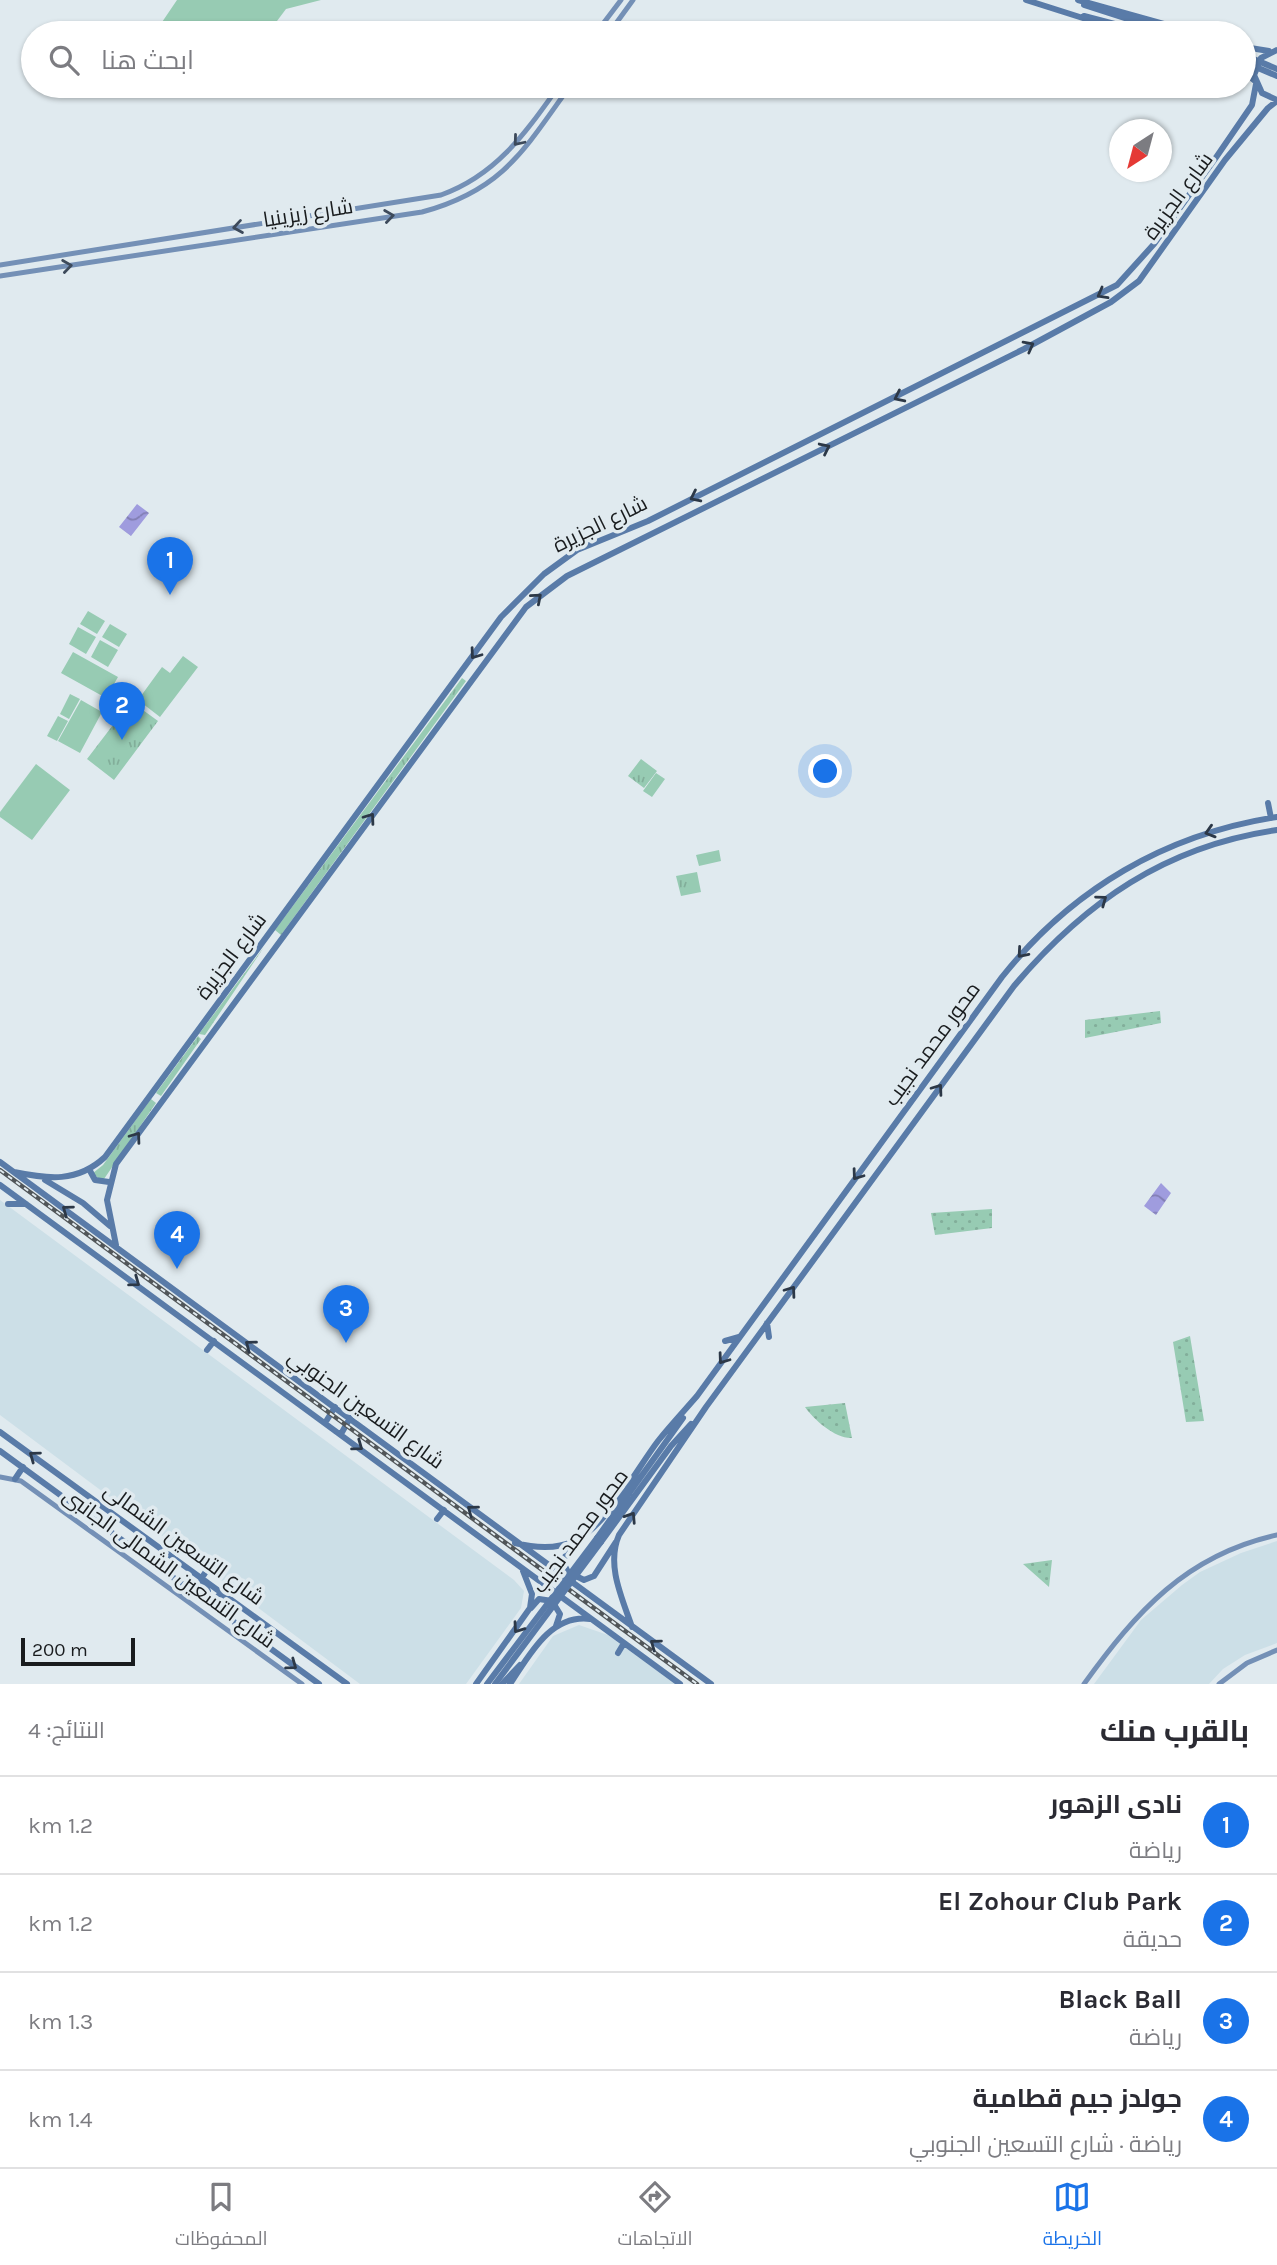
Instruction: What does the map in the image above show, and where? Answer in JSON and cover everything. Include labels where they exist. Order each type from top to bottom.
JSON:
[{"type":"main road","points":[[605,21],[621,0]]},
{"type":"main road","points":[[618,21],[633,0]]},
{"type":"main road","points":[[1026,0],[1093,21]]},
{"type":"main road","points":[[1077,0],[1095,10],[1131,21]]},
{"type":"main road","points":[[1077,0],[1153,21]]},
{"type":"main road","points":[[1075,15],[1100,21]]},
{"type":"main road","points":[[1256,53],[1274,51]]},
{"type":"main road","name":"شارع الجزيرة","points":[[1256,83],[1257,63],[1274,51]]},
{"type":"main road","points":[[1256,60],[1277,69]]},
{"type":"main road","points":[[1256,63],[1277,76]]},
{"type":"main road","points":[[1256,83],[1266,96],[1277,101]]},
{"type":"main road","name":"شارع زيزينيا","points":[[0,265],[416,200],[461,187],[512,148],[550,98]]},
{"type":"main road","name":"شارع زيزينيا","points":[[0,276],[422,212],[476,192],[513,163],[561,98]]},
{"type":"main road","name":"شارع الجزيرة","points":[[14,1172],[41,1178],[66,1178],[89,1169],[105,1157],[496,624],[521,594],[570,554],[648,521],[1095,298],[1131,273],[1252,104],[1253,98]]},
{"type":"main road","name":"شارع الجزيرة","points":[[116,1245],[107,1209],[109,1182],[116,1164],[501,639],[535,598],[567,576],[1024,349],[1111,302],[1139,281],[1225,160],[1265,111],[1277,101]]},
{"type":"main road","points":[[1252,104],[1260,105],[1265,111]]},
{"type":"main road","points":[[471,181],[476,192]]},
{"type":"main road","points":[[461,187],[467,192],[465,197]]},
{"type":"main road","points":[[106,248],[109,259]]},
{"type":"main road","points":[[94,250],[95,262]]},
{"type":"main road","points":[[1137,265],[1146,272]]},
{"type":"main road","points":[[1131,273],[1137,276],[1139,281]]},
{"type":"main road","points":[[799,447],[797,453],[803,458]]},
{"type":"main road","points":[[785,453],[793,457],[791,464]]},
{"type":"main road","points":[[496,624],[507,631]]},
{"type":"main road","points":[[491,632],[501,639]]},
{"type":"main road","points":[[1268,803],[1274,818]]},
{"type":"main road","name":"محور محمد نجيب","points":[[495,1684],[599,1540],[739,1337],[969,1023],[1038,935],[1124,865],[1188,839],[1274,818]]},
{"type":"main road","name":"محور محمد نجيب","points":[[632,1627],[616,1576],[616,1542],[706,1407],[1014,986],[1051,943],[1087,911],[1120,887],[1174,859],[1231,839],[1277,830]]},
{"type":"main road","points":[[271,932],[281,939]]},
{"type":"main road","points":[[262,944],[269,943],[273,950]]},
{"type":"main road","points":[[962,1017],[969,1023]]},
{"type":"main road","points":[[195,1034],[204,1044]]},
{"type":"main road","points":[[901,1115],[906,1123],[917,1118]]},
{"type":"main road","points":[[880,1143],[891,1136],[898,1144]]},
{"type":"main road","name":"شارع التسعين الجنوبي","points":[[0,1162],[350,1418],[515,1543],[711,1684]]},
{"type":"main road","points":[[89,1169],[97,1181],[109,1182]]},
{"type":"main road","points":[[41,1178],[73,1196],[111,1227]]},
{"type":"main road","name":"شارع التسعين الجنوبي","points":[[0,1185],[680,1684]]},
{"type":"main road","points":[[8,1205],[26,1203]]},
{"type":"main road","points":[[785,1256],[793,1263]]},
{"type":"main road","points":[[767,1323],[769,1337]]},
{"type":"main road","points":[[725,1341],[739,1337]]},
{"type":"main road","points":[[207,1350],[214,1341]]},
{"type":"main road","name":"محور محمد نجيب","points":[[515,1543],[550,1547],[582,1536],[599,1522],[660,1439],[697,1396]]},
{"type":"main road","points":[[326,1423],[335,1407]]},
{"type":"main road","name":"محور محمد نجيب","points":[[487,1684],[671,1446],[706,1407]]},
{"type":"main road","points":[[341,1434],[350,1418]]},
{"type":"main road","name":"شارع التسعين الشمالى","points":[[0,1432],[347,1684]]},
{"type":"main road","name":"شارع التسعين الشمالى","points":[[0,1451],[319,1684]]},
{"type":"main road","points":[[58,1474],[63,1466]]},
{"type":"main road","points":[[0,1477],[18,1480],[23,1467]]},
{"type":"main road","name":"شارع التسعين الشمالى الجانبى","points":[[18,1480],[300,1683]]},
{"type":"main road","points":[[82,1491],[87,1483]]},
{"type":"main road","points":[[437,1519],[444,1510]]},
{"type":"main road","points":[[578,1529],[582,1536],[562,1560],[568,1572],[579,1580],[594,1576],[616,1542]]},
{"type":"main road","points":[[1084,1684],[1134,1618],[1187,1572],[1244,1544],[1277,1535]]},
{"type":"main road","points":[[520,1566],[531,1586],[530,1608]]},
{"type":"main road","points":[[198,1595],[205,1597],[208,1591],[201,1579],[207,1570]]},
{"type":"main road","points":[[223,1613],[216,1599],[219,1595],[227,1597]]},
{"type":"main road","points":[[481,1684],[530,1608],[539,1599],[552,1601],[560,1614],[556,1626],[502,1684]]},
{"type":"main road","points":[[556,1626],[577,1618],[594,1619]]},
{"type":"main road","points":[[618,1653],[624,1643]]},
{"type":"main road","points":[[476,1684],[505,1646]]},
{"type":"main road","points":[[1219,1684],[1247,1663],[1277,1650]]},
{"type":"main road","points":[[510,1684],[526,1661]]},
{"type":"shaded area","points":[[0,1200],[514,1580],[524,1591],[521,1608],[466,1684],[360,1684],[0,1415]]},
{"type":"shaded area","points":[[1277,1541],[1277,1643],[1245,1655],[1223,1669],[1209,1684],[1094,1684],[1141,1620],[1182,1585],[1200,1572],[1241,1553]]},
{"type":"shaded area","points":[[579,1625],[608,1635],[675,1684],[519,1684],[553,1636]]},
{"type":"green space","points":[[177,0],[321,0],[286,9],[277,21],[163,21]]},
{"type":"green space","points":[[88,611],[105,621],[97,634],[80,624]]},
{"type":"green space","points":[[110,624],[127,634],[119,647],[102,637]]},
{"type":"green space","points":[[78,627],[96,637],[86,654],[69,644]]},
{"type":"green space","points":[[100,640],[118,650],[108,667],[91,657]]},
{"type":"green space","points":[[73,652],[118,677],[106,698],[61,673]]},
{"type":"green space","points":[[183,656],[198,667],[160,717],[138,700],[162,667],[170,673]]},
{"type":"green space","points":[[462,678],[466,681],[281,935],[275,930]]},
{"type":"green space","points":[[70,694],[80,699],[69,719],[60,714]]},
{"type":"green space","points":[[81,700],[102,712],[80,753],[58,741]]},
{"type":"green space","points":[[129,704],[136,705],[158,721],[114,780],[87,759]]},
{"type":"green space","points":[[58,716],[68,721],[57,741],[47,736]]},
{"type":"green space","points":[[641,759],[657,771],[644,788],[628,776]]},
{"type":"green space","points":[[36,764],[70,790],[32,840],[0,817],[0,812]]},
{"type":"green space","points":[[656,773],[665,779],[652,797],[643,791]]},
{"type":"green space","points":[[719,850],[721,861],[699,866],[696,855]]},
{"type":"green space","points":[[697,872],[701,892],[681,896],[676,876]]},
{"type":"green space","points":[[264,947],[205,1035],[199,1034]]},
{"type":"green space","points":[[1160,1011],[1161,1023],[1085,1038],[1085,1020]]},
{"type":"green space","points":[[198,1036],[201,1039],[161,1096],[156,1093]]},
{"type":"green space","points":[[151,1099],[156,1103],[104,1179],[99,1179],[93,1173],[103,1165]]},
{"type":"green space","points":[[992,1209],[992,1228],[935,1235],[931,1213]]},
{"type":"green space","points":[[1190,1336],[1204,1421],[1186,1422],[1173,1342]]},
{"type":"green space","points":[[845,1403],[852,1438],[826,1428],[805,1407]]},
{"type":"green space","points":[[1052,1560],[1049,1587],[1023,1564]]},
{"type":"water","points":[[137,504],[149,513],[131,536],[119,527]]},
{"type":"water","points":[[1161,1183],[1171,1193],[1156,1215],[1144,1206]]},
{"type":"railway","points":[[0,1170],[697,1684]]},
{"type":"place","name":"نادى الزهور","points":[[170,595]]},
{"type":"place","name":"El Zohour Club Park","points":[[122,740]]},
{"type":"place","name":"جولدز جيم قطامية","points":[[177,1269]]},
{"type":"place","name":"Black Ball","points":[[346,1343]]}]
